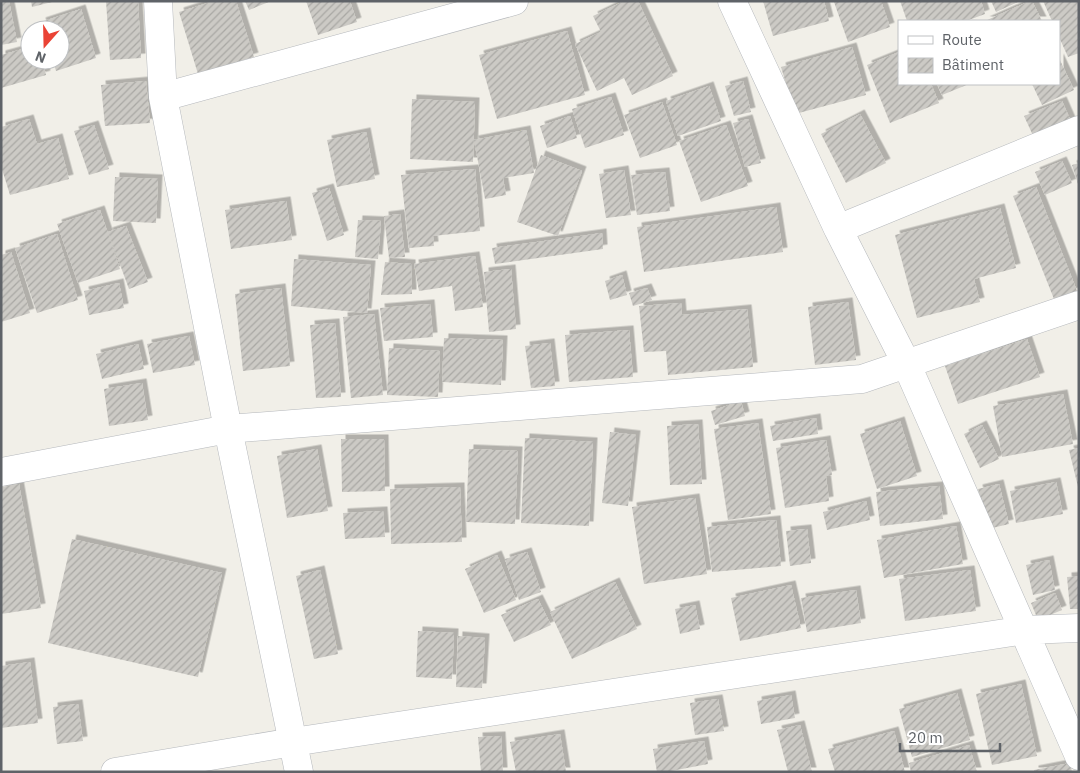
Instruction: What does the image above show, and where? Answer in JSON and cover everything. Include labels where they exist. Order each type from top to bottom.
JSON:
[{"type":"street","points":[[158,1],[164,97],[228,429],[299,772]]},
{"type":"street","points":[[164,97],[514,1]]},
{"type":"street","points":[[732,1],[838,229],[906,362],[1079,756]]},
{"type":"street","points":[[838,229],[1079,130]]},
{"type":"street","points":[[1,472],[228,429],[862,379],[906,362],[1079,305]]},
{"type":"street","points":[[115,772],[294,742],[1025,630],[1079,628]]},
{"type":"building","points":[[1,1],[9,1],[17,42],[1,45]]},
{"type":"building","points":[[31,1],[52,1],[52,2],[32,7]]},
{"type":"building","points":[[106,1],[138,1],[141,58],[110,60]]},
{"type":"building","points":[[214,1],[236,1],[254,57],[198,74],[179,12]]},
{"type":"building","points":[[245,1],[271,1],[249,10]]},
{"type":"building","points":[[306,1],[350,1],[357,22],[318,35]]},
{"type":"building","points":[[624,1],[638,1],[673,76],[632,95],[624,78],[597,91],[575,44],[601,32],[593,16]]},
{"type":"building","points":[[763,1],[824,1],[829,21],[773,36]]},
{"type":"building","points":[[881,1],[890,27],[848,42],[834,2]]},
{"type":"building","points":[[900,1],[981,1],[985,14],[969,20],[907,20]]},
{"type":"building","points":[[991,1],[1020,1],[996,12]]},
{"type":"building","points":[[1032,1],[1042,20],[987,20]]},
{"type":"building","points":[[1043,1],[1079,1],[1079,53],[1068,57],[1060,39],[1060,20],[1052,20]]},
{"type":"building","points":[[81,9],[96,58],[70,66],[70,20],[47,20]]},
{"type":"building","points":[[567,31],[585,95],[497,119],[479,55]]},
{"type":"building","points":[[852,47],[866,95],[795,114],[781,67]]},
{"type":"building","points":[[20,50],[20,70],[45,70],[46,75],[1,88],[1,55]]},
{"type":"building","points":[[898,52],[898,85],[931,85],[939,103],[890,123],[867,65]]},
{"type":"building","points":[[1060,60],[1074,90],[1042,105],[1032,85],[1060,85]]},
{"type":"building","points":[[146,81],[150,123],[105,126],[101,85]]},
{"type":"building","points":[[743,81],[751,112],[734,116],[725,86]]},
{"type":"building","points":[[937,85],[967,85],[942,95]]},
{"type":"building","points":[[709,86],[721,121],[678,136],[666,101]]},
{"type":"building","points":[[611,97],[624,135],[585,148],[572,109]]},
{"type":"building","points":[[412,99],[475,102],[473,162],[410,159]]},
{"type":"building","points":[[1062,101],[1073,126],[1036,142],[1024,116]]},
{"type":"building","points":[[662,102],[677,145],[640,158],[624,115]]},
{"type":"building","points":[[860,114],[886,163],[846,183],[821,134]]},
{"type":"building","points":[[570,116],[577,138],[547,148],[540,126]]},
{"type":"building","points":[[29,119],[37,144],[58,138],[69,179],[10,195],[1,166],[1,127]]},
{"type":"building","points":[[748,119],[761,163],[745,167],[733,123]]},
{"type":"building","points":[[94,125],[109,169],[89,175],[74,131]]},
{"type":"building","points":[[726,125],[748,186],[701,202],[679,141]]},
{"type":"building","points":[[526,130],[534,173],[503,178],[506,195],[485,199],[474,140]]},
{"type":"building","points":[[366,132],[375,179],[337,187],[327,140]]},
{"type":"building","points":[[541,155],[582,171],[558,236],[517,222]]},
{"type":"building","points":[[1062,161],[1072,183],[1045,195],[1035,172]]},
{"type":"building","points":[[1079,163],[1079,184],[1078,184],[1072,165]]},
{"type":"building","points":[[475,169],[480,231],[433,236],[434,246],[409,248],[401,175]]},
{"type":"building","points":[[624,170],[631,215],[606,218],[599,174]]},
{"type":"building","points":[[665,172],[670,211],[637,215],[631,175]]},
{"type":"building","points":[[115,177],[158,179],[156,223],[113,221]]},
{"type":"building","points":[[1036,187],[1077,291],[1054,299],[1013,196]]},
{"type":"building","points":[[329,188],[344,235],[327,241],[312,193]]},
{"type":"building","points":[[286,201],[292,240],[231,249],[225,210]]},
{"type":"building","points":[[776,207],[783,252],[644,272],[637,227]]},
{"type":"building","points":[[1000,208],[1016,268],[974,279],[980,302],[917,318],[895,235]]},
{"type":"building","points":[[100,210],[120,269],[78,283],[57,224]]},
{"type":"building","points":[[400,214],[405,257],[389,258],[384,216]]},
{"type":"building","points":[[358,220],[381,221],[378,259],[355,257]]},
{"type":"building","points":[[126,226],[148,282],[129,289],[108,232]]},
{"type":"building","points":[[602,233],[603,249],[495,264],[492,248]]},
{"type":"building","points":[[57,234],[78,300],[37,313],[15,248]]},
{"type":"building","points":[[11,252],[30,313],[1,322],[1,255]]},
{"type":"building","points":[[475,256],[483,307],[455,311],[452,286],[419,291],[414,264]]},
{"type":"building","points":[[294,259],[371,265],[367,313],[291,306]]},
{"type":"building","points":[[385,262],[411,264],[412,294],[381,295]]},
{"type":"building","points":[[511,269],[516,329],[489,332],[484,272]]},
{"type":"building","points":[[622,275],[627,295],[610,300],[605,281]]},
{"type":"building","points":[[119,283],[124,308],[89,315],[84,291]]},
{"type":"building","points":[[281,288],[290,366],[243,371],[235,294]]},
{"type":"building","points":[[647,288],[652,300],[633,306],[629,293]]},
{"type":"building","points":[[848,302],[856,360],[815,365],[808,307]]},
{"type":"building","points":[[681,303],[682,315],[747,309],[753,367],[668,375],[666,351],[644,352],[639,306]]},
{"type":"building","points":[[430,304],[433,337],[384,341],[380,308]]},
{"type":"building","points":[[374,314],[383,395],[351,398],[343,317]]},
{"type":"building","points":[[335,323],[341,397],[316,398],[310,325]]},
{"type":"building","points":[[629,330],[633,377],[569,382],[565,335]]},
{"type":"building","points":[[189,336],[195,365],[153,373],[147,344]]},
{"type":"building","points":[[444,338],[503,340],[501,385],[442,382]]},
{"type":"building","points":[[1027,339],[1040,377],[958,404],[945,366]]},
{"type":"building","points":[[550,343],[555,386],[531,388],[525,346]]},
{"type":"building","points":[[138,344],[144,369],[102,379],[96,354]]},
{"type":"building","points":[[389,348],[440,351],[438,397],[387,395]]},
{"type":"building","points":[[142,383],[148,420],[109,426],[104,389]]},
{"type":"building","points":[[1063,394],[1073,444],[1002,457],[993,406]]},
{"type":"building","points":[[741,401],[745,416],[715,425],[711,411]]},
{"type":"building","points":[[816,418],[818,434],[773,441],[770,426]]},
{"type":"building","points":[[900,421],[917,476],[877,489],[860,434]]},
{"type":"building","points":[[758,423],[771,514],[728,520],[714,429]]},
{"type":"building","points":[[698,424],[702,484],[670,485],[667,426]]},
{"type":"building","points":[[982,425],[999,459],[980,468],[964,434]]},
{"type":"building","points":[[610,432],[636,435],[628,506],[602,503]]},
{"type":"building","points":[[525,438],[593,442],[589,526],[521,523]]},
{"type":"building","points":[[341,439],[384,439],[385,491],[342,492]]},
{"type":"building","points":[[826,440],[832,475],[826,476],[829,501],[785,508],[776,448]]},
{"type":"building","points":[[1079,448],[1079,487],[1078,487],[1069,450]]},
{"type":"building","points":[[317,449],[328,511],[287,518],[277,456]]},
{"type":"building","points":[[469,449],[518,451],[515,524],[466,522]]},
{"type":"building","points":[[1056,482],[1063,514],[1016,523],[1010,491]]},
{"type":"building","points":[[19,484],[41,608],[1,614],[1,487]]},
{"type":"building","points":[[999,484],[1009,524],[988,529],[978,489]]},
{"type":"building","points":[[939,486],[943,519],[880,526],[876,492]]},
{"type":"building","points":[[460,487],[462,542],[391,544],[390,489]]},
{"type":"building","points":[[695,498],[707,574],[644,584],[632,507]]},
{"type":"building","points":[[866,501],[870,520],[827,530],[823,512]]},
{"type":"building","points":[[383,511],[385,537],[345,539],[343,513]]},
{"type":"building","points":[[776,520],[781,566],[712,572],[707,527]]},
{"type":"building","points":[[956,526],[963,564],[884,578],[877,540]]},
{"type":"building","points":[[807,529],[811,563],[790,566],[786,531]]},
{"type":"building","points":[[72,539],[222,573],[198,677],[48,643]]},
{"type":"building","points":[[527,552],[541,592],[519,600],[505,559]]},
{"type":"building","points":[[497,555],[516,600],[484,613],[465,569]]},
{"type":"building","points":[[1049,560],[1055,590],[1033,595],[1026,565]]},
{"type":"building","points":[[320,570],[338,654],[314,659],[296,576]]},
{"type":"building","points":[[970,570],[976,611],[905,621],[899,579]]},
{"type":"building","points":[[1079,576],[1079,609],[1070,609],[1067,577]]},
{"type":"building","points":[[615,582],[637,629],[572,659],[550,612]]},
{"type":"building","points":[[791,585],[801,628],[740,641],[731,598]]},
{"type":"building","points":[[856,590],[861,623],[807,632],[801,598]]},
{"type":"building","points":[[1055,593],[1062,610],[1038,620],[1031,603]]},
{"type":"building","points":[[538,599],[551,625],[514,642],[501,615]]},
{"type":"building","points":[[695,605],[700,629],[680,634],[675,609]]},
{"type":"building","points":[[418,631],[454,633],[452,679],[416,677]]},
{"type":"building","points":[[458,636],[485,638],[482,688],[456,687]]},
{"type":"building","points":[[30,662],[38,723],[1,728],[1,666]]},
{"type":"building","points":[[1021,684],[1037,756],[992,765],[976,694]]},
{"type":"building","points":[[957,693],[970,740],[912,757],[899,709]]},
{"type":"building","points":[[791,695],[795,718],[761,724],[757,701]]},
{"type":"building","points":[[718,699],[724,731],[695,735],[690,703]]},
{"type":"building","points":[[78,704],[83,741],[57,744],[53,707]]},
{"type":"building","points":[[800,725],[812,772],[788,772],[777,730]]},
{"type":"building","points":[[894,731],[905,772],[835,772],[828,749]]},
{"type":"building","points":[[560,734],[566,772],[516,772],[510,742]]},
{"type":"building","points":[[501,736],[503,772],[481,772],[478,737]]},
{"type":"building","points":[[704,741],[708,764],[657,772],[653,749]]},
{"type":"building","points":[[969,745],[977,772],[911,772],[909,763]]},
{"type":"building","points":[[1070,763],[1072,772],[1034,772],[1034,770]]}]
